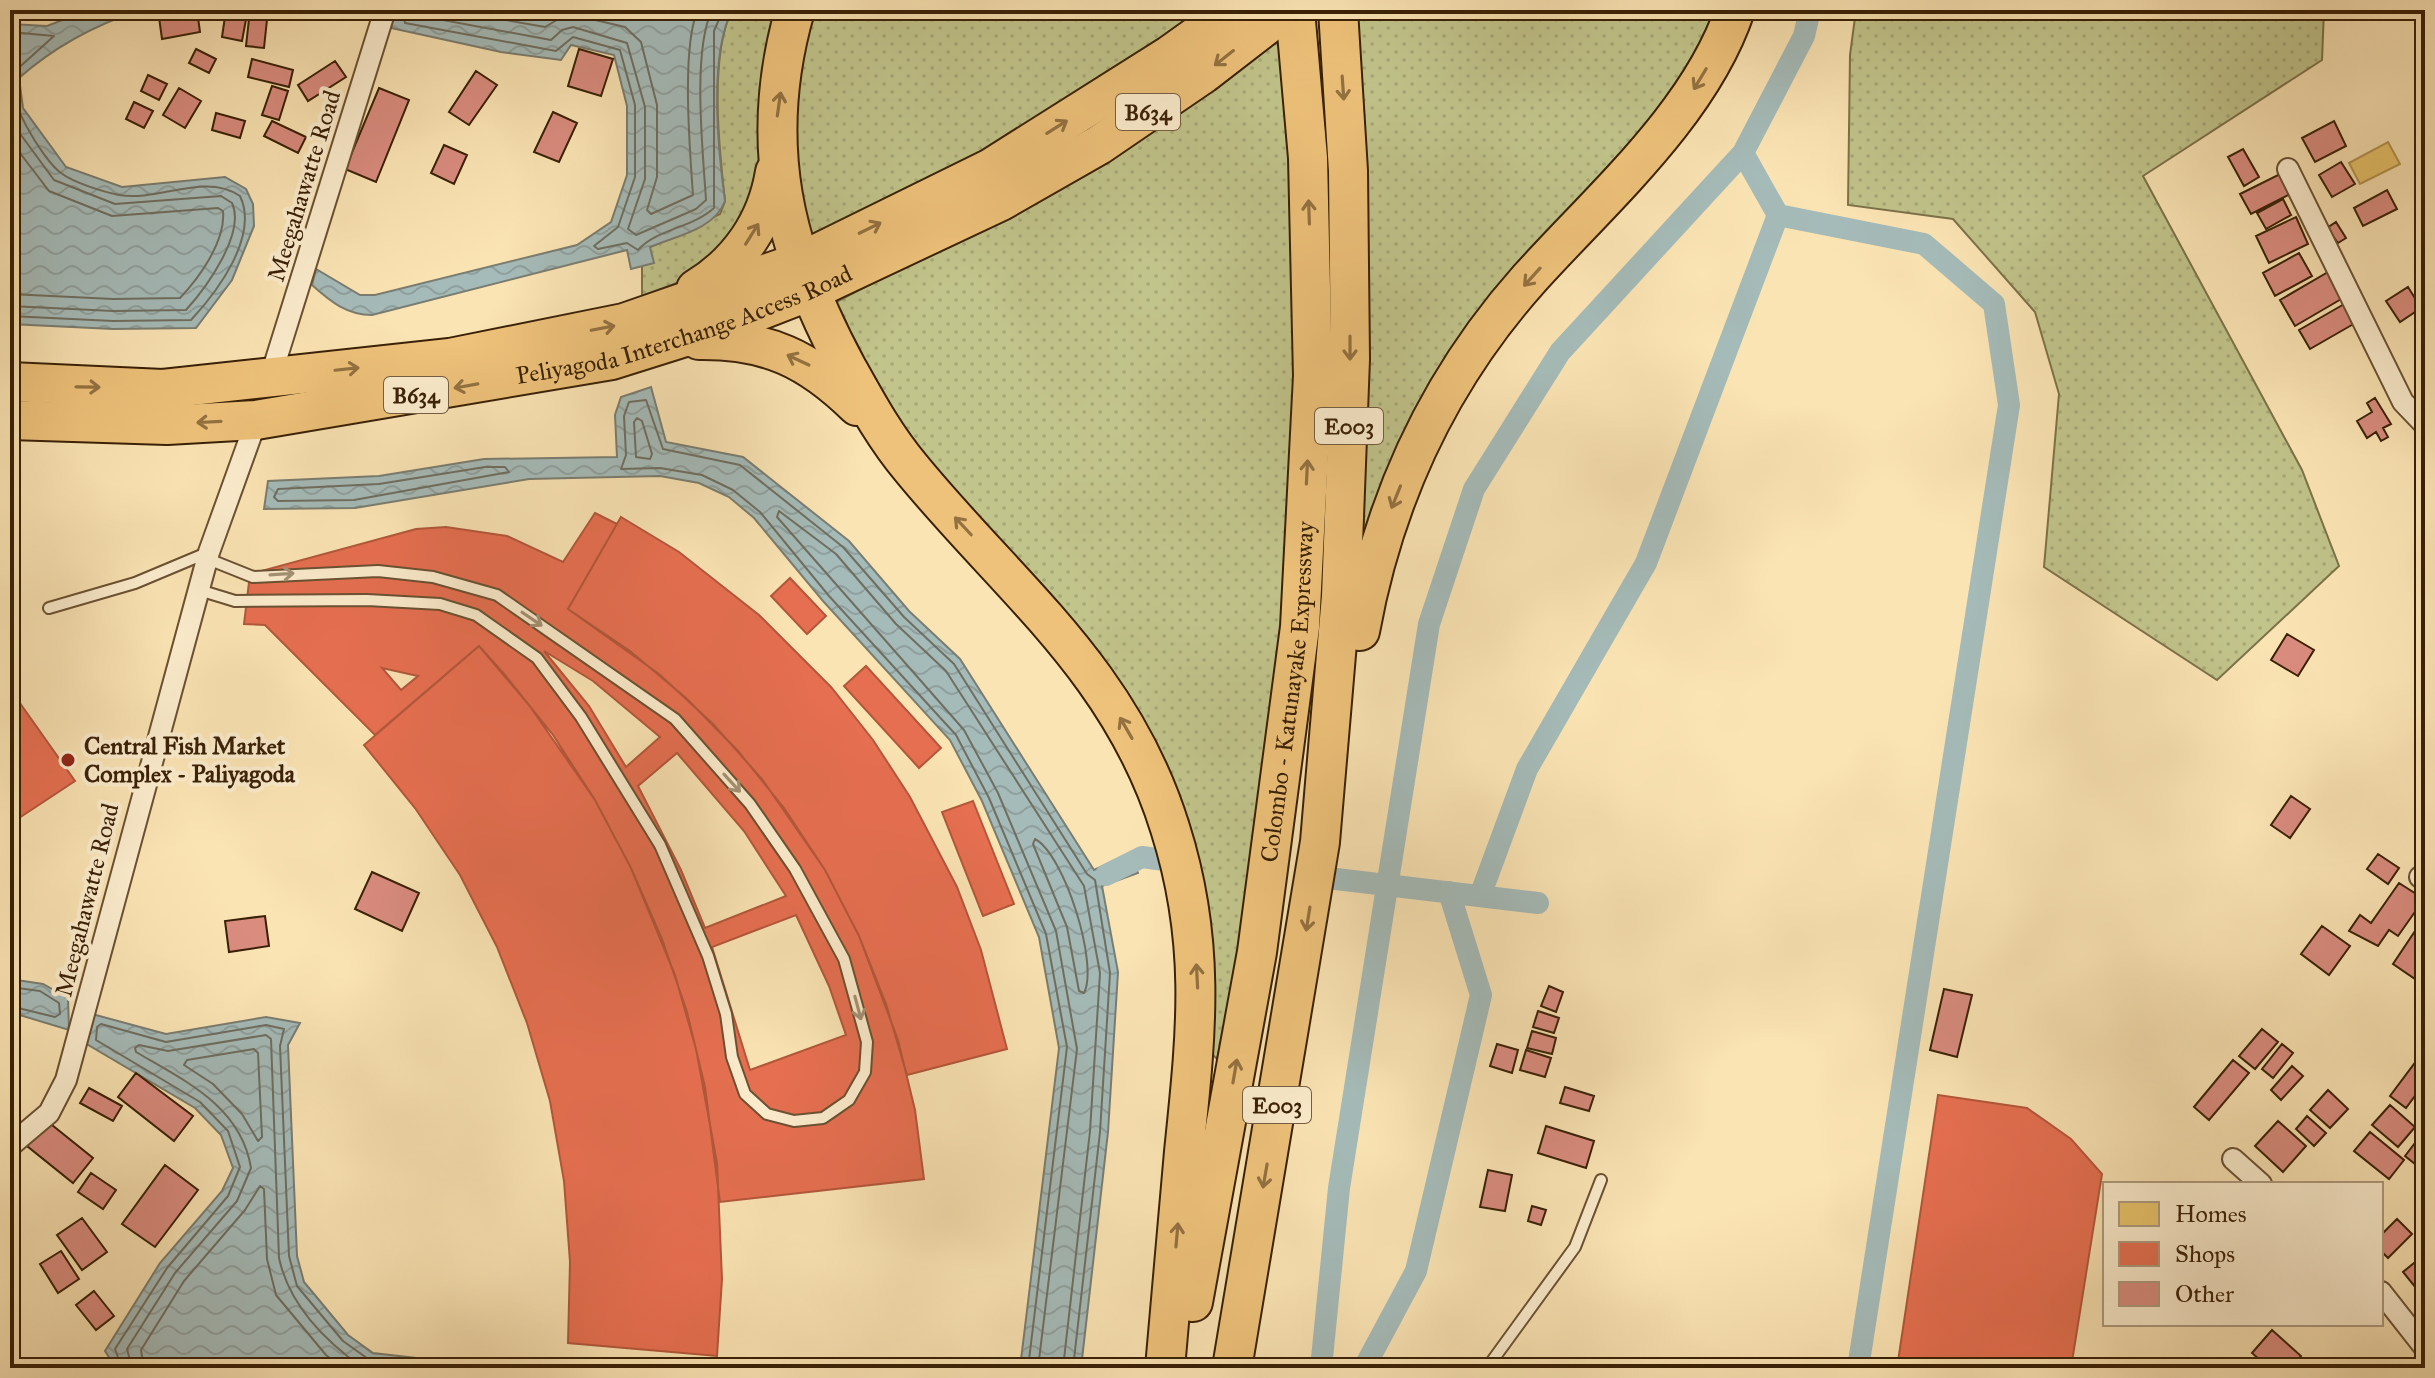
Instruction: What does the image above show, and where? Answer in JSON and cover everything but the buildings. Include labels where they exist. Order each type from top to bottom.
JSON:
[{"type":"highway","points":[[662,328],[697,289],[732,263],[768,206],[776,153],[777,115],[795,10]]},
{"type":"highway","name":"Peliyagoda Interchange Access Road","points":[[996,185],[1233,10]]},
{"type":"highway","name":"Peliyagoda Interchange Access Road","points":[[10,382],[163,389],[450,358],[662,328],[805,277],[996,185],[1099,145],[1203,74],[1286,10]]},
{"type":"highway","name":"Colombo - Katunayake Expressway","points":[[1181,1368],[1257,952],[1300,627],[1313,376],[1308,158],[1295,10]]},
{"type":"highway","name":"Colombo - Katunayake Expressway","points":[[1232,1368],[1320,842],[1349,466],[1348,171],[1338,10]]},
{"type":"highway","points":[[1320,842],[1369,583],[1393,503],[1435,409],[1484,333],[1641,159],[1677,112],[1728,31],[1735,10]]},
{"type":"highway","points":[[776,153],[784,210],[815,310],[879,428]]},
{"type":"highway","points":[[662,328],[745,342],[799,359],[829,380],[879,428],[912,471],[1051,620],[1089,669],[1142,758],[1170,828],[1193,930],[1197,1028],[1165,1368]]},
{"type":"highway","name":"Peliyagoda Interchange Access Road","points":[[10,420],[167,425],[256,420],[612,360],[662,328]]},
{"type":"street","name":"Meegahawatte Road","points":[[10,1146],[49,1113],[66,1080],[208,556],[271,377],[382,17]]},
{"type":"street","points":[[2288,169],[2403,402],[2425,425]]},
{"type":"street","points":[[2233,1159],[2259,1182]]},
{"type":"street","points":[[2383,1295],[2425,1348]]},
{"type":"lane","points":[[49,608],[135,583],[208,556],[253,577],[378,571],[433,577],[497,595],[675,719],[750,804],[795,869],[844,959],[867,1042],[865,1072],[849,1100],[823,1118],[794,1121],[767,1114],[745,1094],[732,1057],[726,1014],[708,956],[660,845],[581,717],[537,658],[476,615],[440,604],[367,600],[235,601],[199,590]]},
{"type":"lane","points":[[1487,1368],[1575,1247],[1601,1180]]},
{"type":"green space","points":[[732,10],[781,10],[759,167],[750,206],[730,238],[682,281],[642,296],[642,264],[650,247],[720,214],[725,201],[718,77],[720,52]]},
{"type":"green space","points":[[807,10],[1203,10],[1039,125],[814,245],[787,151]]},
{"type":"green space","points":[[1347,10],[1722,10],[1689,79],[1520,275],[1368,540],[1363,532],[1365,419]]},
{"type":"green space","points":[[1856,10],[2324,10],[2322,60],[2143,176],[2302,470],[2339,566],[2217,680],[2044,567],[2059,394],[2035,312],[1953,219],[1848,205],[1850,55]]},
{"type":"green space","points":[[1289,21],[1302,467],[1239,957],[1217,1059],[1210,1052],[1177,812],[891,433],[823,309],[1005,213]]},
{"type":"water","points":[[89,10],[140,10],[76,38],[19,78],[23,108],[66,167],[122,187],[225,177],[246,189],[253,204],[254,226],[232,280],[196,328],[113,329],[10,324],[10,24],[47,26]]},
{"type":"water","points":[[395,10],[732,10],[720,52],[718,77],[718,130],[725,201],[720,211],[704,225],[650,247],[654,263],[631,269],[627,250],[372,315],[355,313],[340,306],[312,285],[316,269],[360,295],[375,295],[577,245],[611,222],[627,175],[627,106],[614,55],[571,45],[561,60],[501,52],[391,28]]},
{"type":"water","points":[[651,387],[666,442],[743,457],[849,541],[909,611],[960,659],[1094,870],[1129,854],[1138,873],[1102,886],[1118,972],[1108,1132],[1081,1368],[1020,1368],[1059,1048],[1039,937],[982,801],[950,740],[823,601],[754,518],[729,497],[699,483],[660,476],[529,479],[355,508],[264,509],[268,481],[379,476],[484,459],[617,457],[615,415],[621,397]]},
{"type":"water","points":[[10,979],[43,984],[68,998],[69,1030],[13,1013],[10,1018]]},
{"type":"water","points":[[92,1014],[166,1034],[266,1017],[300,1023],[288,1045],[297,1256],[304,1282],[348,1335],[373,1353],[504,1368],[116,1368],[105,1351],[160,1263],[222,1191],[233,1168],[221,1135],[195,1108],[85,1043]]},
{"type":"waterway","points":[[1810,10],[1804,36],[1743,153],[1778,215],[1924,244],[1994,304],[2009,405],[1858,1368]]},
{"type":"waterway","points":[[1321,1368],[1339,1188],[1429,624],[1474,489],[1560,352],[1743,153]]},
{"type":"waterway","points":[[1480,896],[1527,769],[1646,563],[1778,215]]},
{"type":"waterway","points":[[1106,875],[1142,857],[1164,860]]},
{"type":"waterway","points":[[1336,879],[1538,903]]},
{"type":"waterway","points":[[1364,1368],[1416,1271],[1481,995],[1449,892]]},
{"type":"place","name":"Central Fish Market Complex - Paliyagoda","points":[[68,760]]}]
